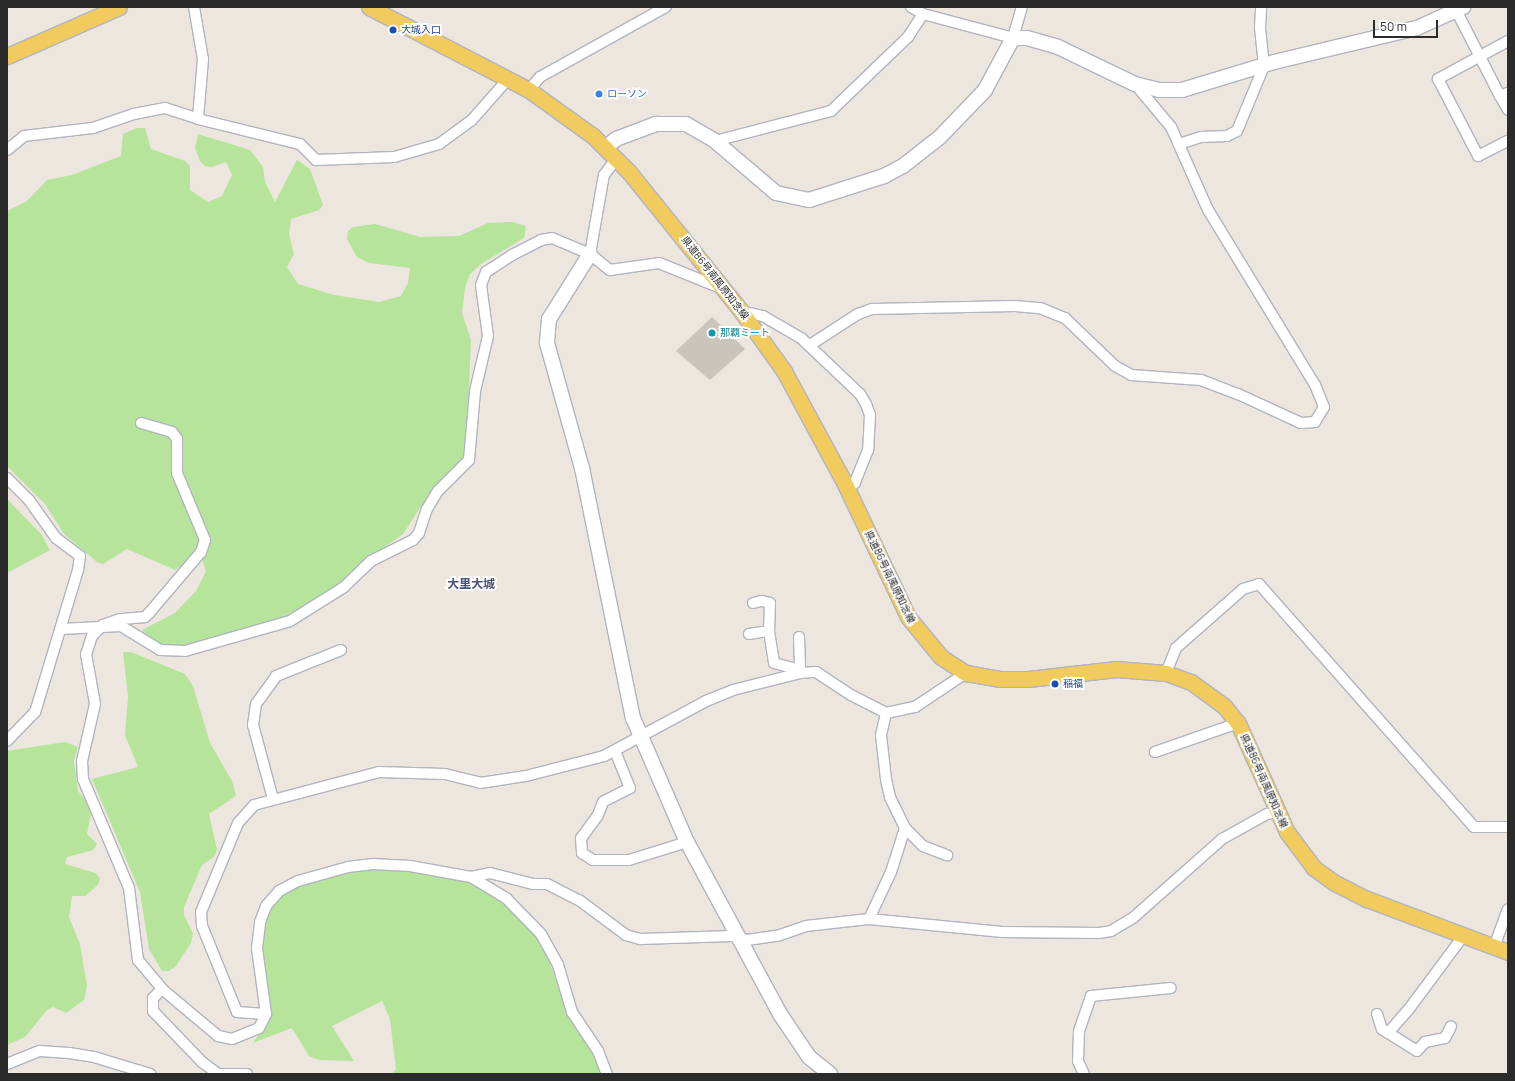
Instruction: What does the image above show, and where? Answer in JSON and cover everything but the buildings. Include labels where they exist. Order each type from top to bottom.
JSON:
[{"type":"main road","points":[[7,56],[119,7]]},
{"type":"main road","name":"県道86号南風原知念線","points":[[369,7],[529,90],[605,148],[616,159],[741,310],[784,371],[848,490],[908,617],[930,647],[966,673],[999,679],[1028,679],[1100,669],[1166,673],[1201,689],[1224,706],[1238,723],[1248,741],[1278,812],[1298,850],[1333,882],[1367,899],[1501,950]]},
{"type":"street","points":[[194,7],[203,59],[198,119]]},
{"type":"street","points":[[529,90],[540,77],[666,7]]},
{"type":"street","points":[[911,7],[923,14],[1013,38],[1027,38],[1058,47],[1135,84],[1159,90],[1182,90],[1264,66],[1417,28],[1459,9],[1479,56],[1504,95],[1508,110]]},
{"type":"street","points":[[605,148],[623,136],[667,122],[693,126],[715,141],[762,183],[785,197],[809,200],[864,184],[903,166],[957,122],[985,90],[1013,38],[1022,7]]},
{"type":"street","points":[[1180,144],[1201,138],[1227,136],[1237,130],[1264,66],[1260,28],[1261,7]]},
{"type":"street","points":[[715,141],[831,111],[908,37],[923,14]]},
{"type":"street","points":[[1508,40],[1438,78],[1478,156],[1508,141]]},
{"type":"street","points":[[7,150],[24,136],[93,128],[134,114],[165,108],[198,119],[300,144],[316,160],[394,157],[439,144],[471,121],[508,79]]},
{"type":"street","points":[[810,345],[858,314],[872,309],[1001,306],[1040,308],[1065,318],[1115,366],[1131,375],[1201,380],[1238,394],[1300,423],[1315,422],[1324,407],[1315,385],[1211,217],[1180,144],[1161,112],[1135,84]]},
{"type":"street","points":[[616,159],[604,175],[590,254],[549,319],[547,343],[582,468],[639,738],[687,842],[793,1036],[809,1057],[830,1074]]},
{"type":"street","points":[[62,629],[103,625],[121,626],[151,645],[169,652],[274,627],[306,613],[344,587],[371,561],[408,544],[419,533],[426,509],[438,491],[462,470],[469,460],[475,391],[488,336],[481,293],[486,272],[541,240],[552,238],[590,254],[610,270],[659,263],[723,289]]},
{"type":"street","points":[[741,310],[763,316],[810,345],[860,394],[870,414],[868,450],[855,483],[848,490]]},
{"type":"street","points":[[141,423],[172,432],[177,440],[177,473],[205,540],[201,552],[145,617],[120,619],[103,625],[92,636],[86,654],[95,704],[82,761],[83,779],[129,888],[138,960],[162,989],[218,1036],[232,1040],[247,1036],[259,1028],[266,1014],[257,948],[260,922],[266,906],[279,891],[298,880],[348,867],[373,864],[410,866],[471,877],[506,898],[541,934],[558,965],[572,1012],[598,1051],[607,1074]]},
{"type":"street","points":[[7,478],[29,500],[56,538],[80,556],[62,629],[35,712],[7,740]]},
{"type":"street","points":[[1166,673],[1176,648],[1243,589],[1259,584],[1474,827],[1508,827]]},
{"type":"street","points":[[753,603],[762,601],[770,604],[769,631],[774,663],[800,672]]},
{"type":"street","points":[[749,634],[769,631]]},
{"type":"street","points":[[799,637],[800,672]]},
{"type":"street","points":[[273,799],[253,725],[256,704],[276,676],[341,650]]},
{"type":"street","points":[[266,1014],[237,1012],[202,926],[201,912],[244,812],[254,805],[379,772],[445,774],[480,783],[505,781],[615,751],[706,701],[733,690],[800,672],[816,672],[851,695],[886,713],[915,707],[966,673]]},
{"type":"street","points":[[886,713],[881,735],[885,774],[890,797],[905,828],[923,846],[947,855]]},
{"type":"street","points":[[1155,752],[1238,723]]},
{"type":"street","points":[[615,751],[630,788],[603,802],[598,815],[581,838],[582,853],[593,860],[629,860],[687,842]]},
{"type":"street","points":[[471,877],[490,873],[533,884],[547,884],[579,900],[613,927],[640,939],[732,936],[754,939],[806,926],[869,919],[1002,932],[1083,933],[1111,930],[1134,917],[1222,839],[1278,812]]},
{"type":"street","points":[[869,919],[891,872],[905,828]]},
{"type":"street","points":[[1501,950],[1508,909]]},
{"type":"street","points":[[1388,1033],[1409,1009],[1464,935]]},
{"type":"street","points":[[1084,1074],[1078,1061],[1079,1031],[1091,996],[1171,988]]},
{"type":"street","points":[[162,989],[153,998],[153,1011],[202,1062],[218,1074],[247,1074]]},
{"type":"street","points":[[1378,1014],[1380,1026],[1388,1033],[1417,1051],[1425,1042],[1445,1038],[1451,1026]]},
{"type":"street","points":[[7,1064],[40,1051],[69,1053],[94,1057],[150,1074]]},
{"type":"green space","points":[[137,128],[145,128],[151,149],[185,161],[190,166],[190,190],[208,202],[222,196],[232,175],[226,162],[212,167],[205,166],[200,161],[195,148],[198,134],[250,150],[263,167],[265,182],[275,202],[297,160],[310,169],[323,205],[319,210],[291,219],[289,234],[294,254],[287,267],[298,284],[334,295],[379,302],[401,296],[408,283],[410,268],[369,263],[357,257],[347,239],[348,231],[353,227],[375,224],[420,237],[459,236],[488,223],[512,222],[526,226],[524,238],[481,264],[470,274],[465,288],[462,313],[471,340],[466,455],[458,467],[427,497],[403,534],[368,559],[335,590],[255,631],[170,650],[155,643],[142,630],[175,613],[196,591],[206,571],[201,557],[193,558],[175,570],[127,549],[103,564],[97,562],[64,534],[45,504],[7,466],[7,211],[27,201],[47,180],[72,175],[121,156],[123,134]]},
{"type":"green space","points":[[7,499],[41,534],[50,550],[7,573]]},
{"type":"green space","points":[[123,652],[131,652],[185,674],[193,686],[210,743],[232,781],[236,796],[209,814],[217,850],[214,857],[202,865],[184,907],[184,915],[193,934],[191,943],[176,966],[169,971],[162,971],[149,949],[140,892],[92,779],[138,767],[125,735],[128,697]]},
{"type":"green space","points":[[65,742],[78,747],[74,761],[78,791],[92,808],[87,834],[97,844],[93,850],[67,857],[65,864],[95,873],[100,878],[98,885],[85,896],[72,896],[69,917],[80,944],[87,986],[84,1000],[66,1013],[53,1007],[47,1010],[25,1037],[7,1045],[7,751]]},
{"type":"green space","points":[[406,869],[467,882],[503,901],[533,932],[549,959],[565,1008],[598,1063],[602,1074],[391,1074],[396,1070],[390,1019],[382,1001],[332,1026],[354,1061],[319,1060],[309,1056],[292,1028],[253,1043],[272,1015],[264,990],[261,954],[266,913],[277,900],[304,883],[347,870]]},
{"type":"place","name":"大城入口","points":[[393,30]]},
{"type":"place","name":"ローソン","points":[[599,94]]},
{"type":"place","name":"那覇ミート","points":[[712,333]]},
{"type":"place","name":"稲福","points":[[1055,684]]},
{"type":"district","name":"大里大城","points":[[471,584]]}]
